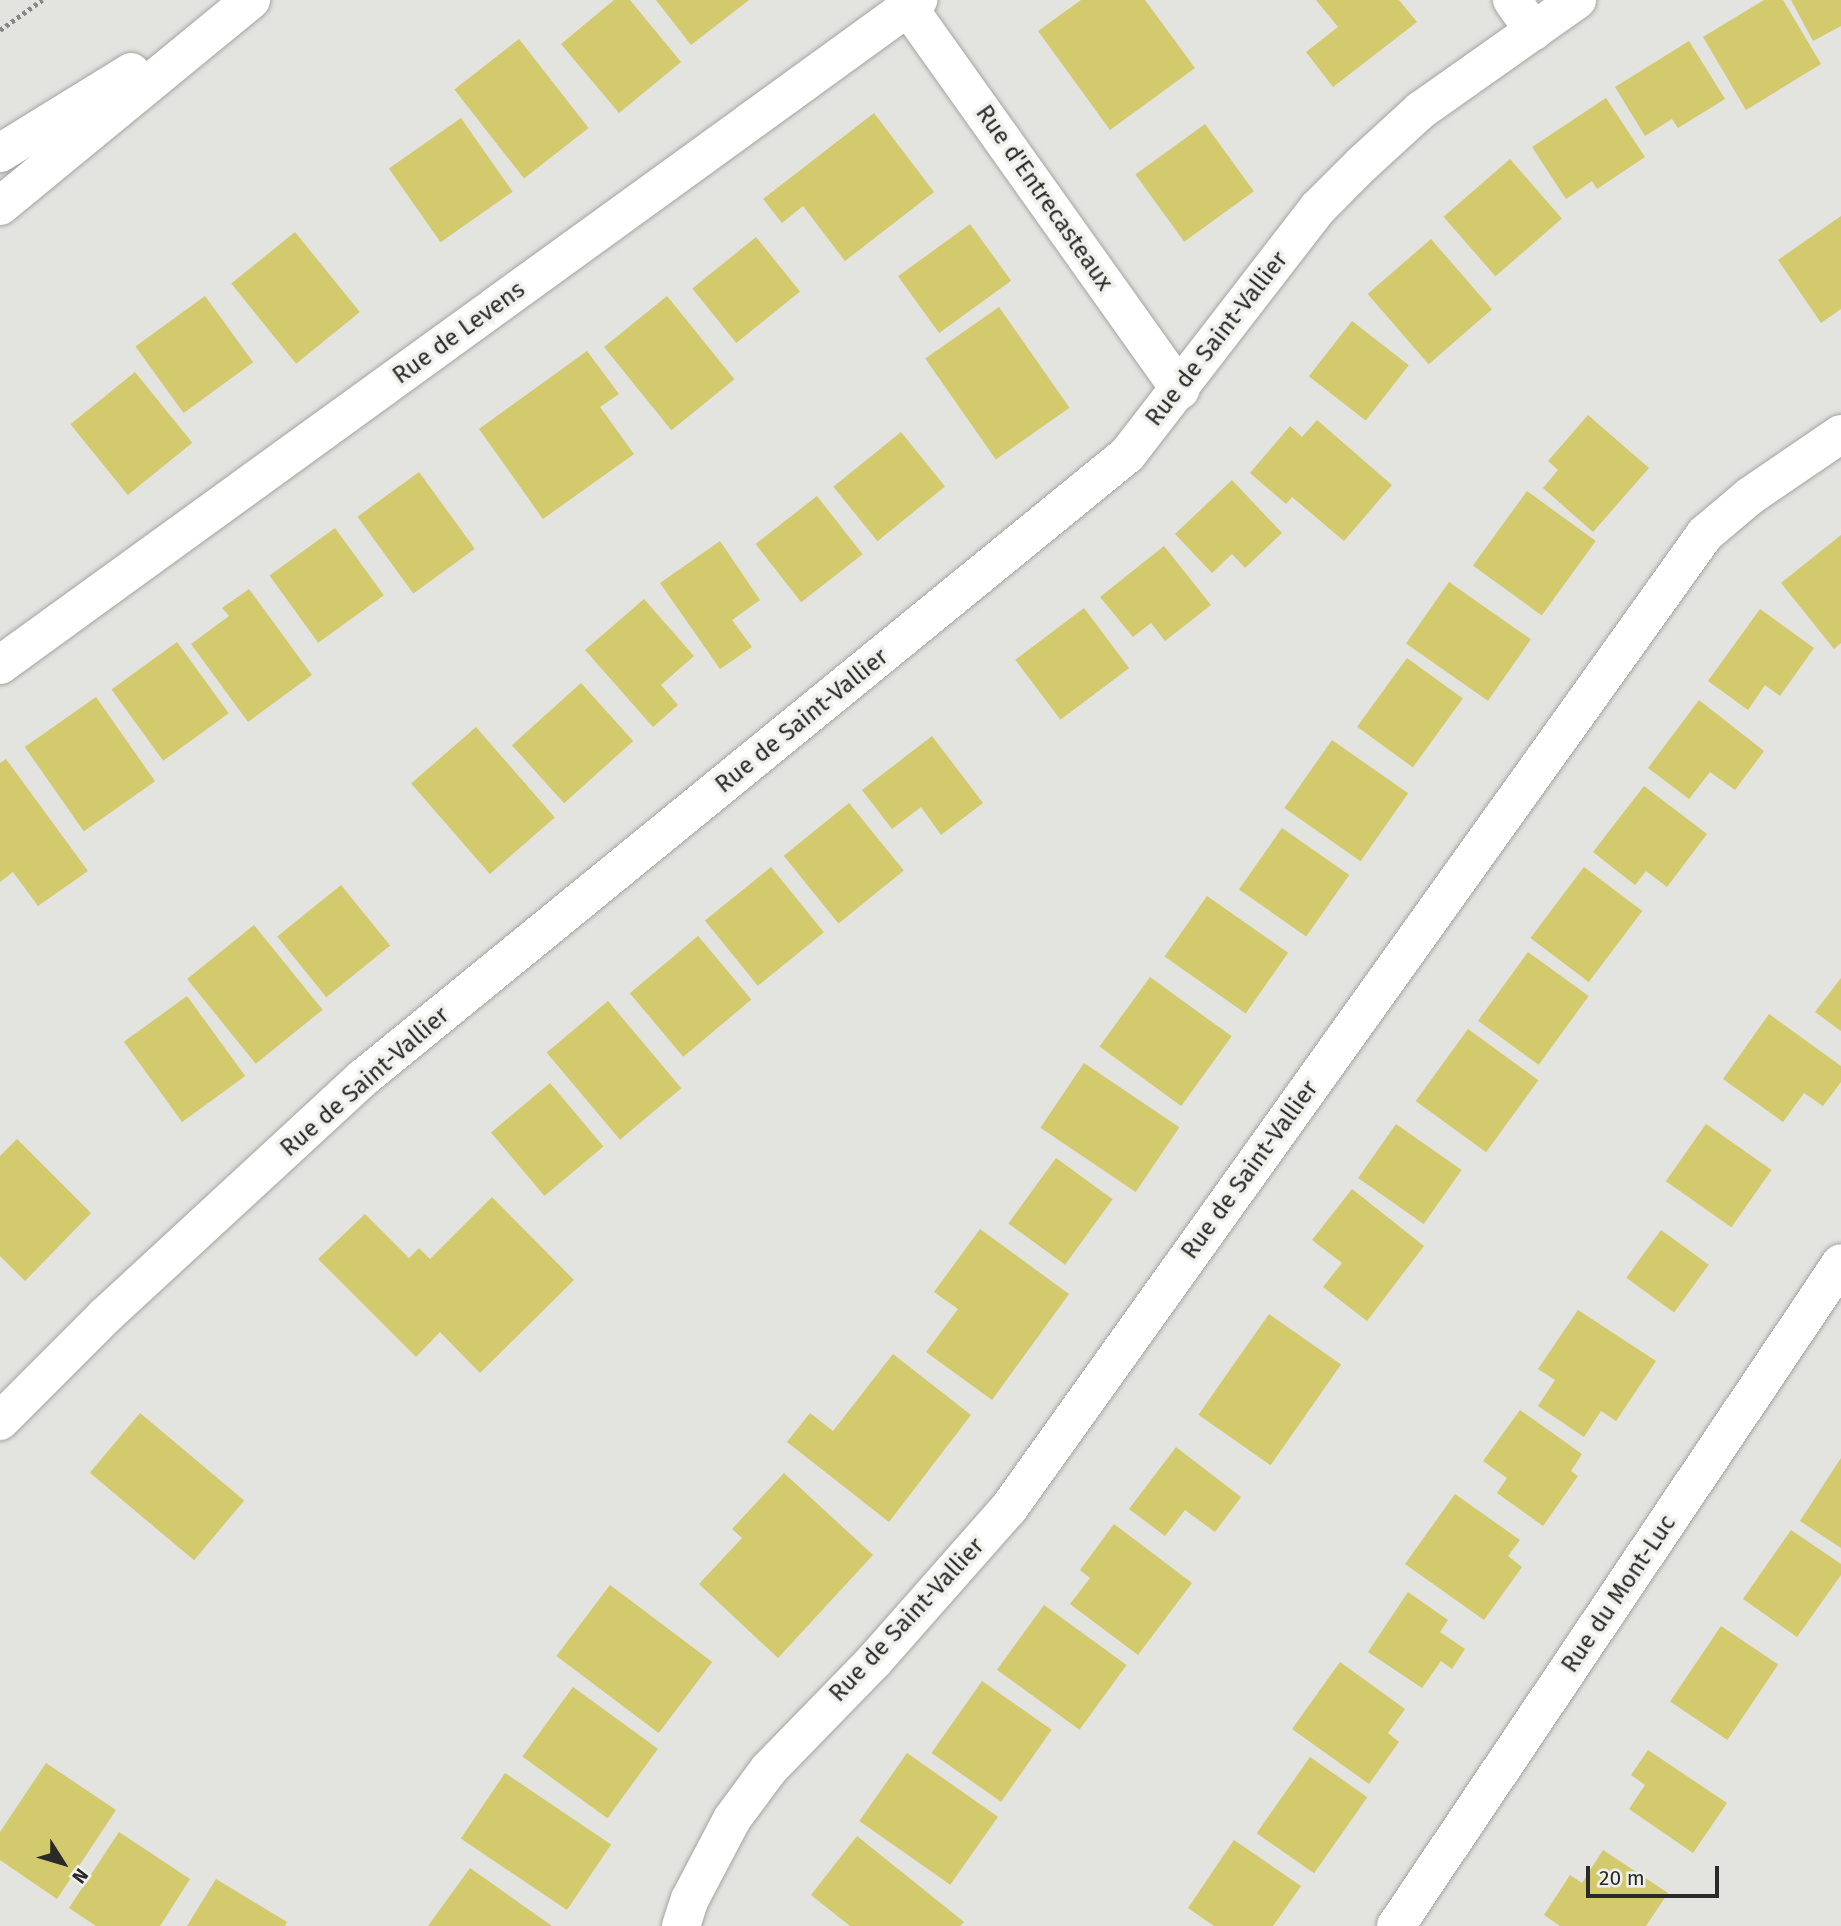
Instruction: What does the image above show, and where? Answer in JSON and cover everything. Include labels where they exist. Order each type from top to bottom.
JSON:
[{"type":"street","points":[[0,153],[250,0]]},
{"type":"street","points":[[0,206],[250,0]]},
{"type":"street","points":[[1512,0],[1534,31]]},
{"type":"street","name":"Rue de Saint-Vallier","points":[[0,1421],[105,1316],[363,1078],[1127,455],[1327,199],[1421,110],[1577,0]]},
{"type":"street","name":"Rue d'Entrecasteaux","points":[[913,4],[1180,390]]},
{"type":"street","name":"Rue de Levens","points":[[0,665],[913,4]]},
{"type":"street","name":"Rue de Saint-Vallier","points":[[681,1926],[690,1899],[732,1819],[811,1722],[874,1661],[1009,1508],[1705,534],[1750,496],[1841,434]]},
{"type":"street","name":"Rue du Mont-Luc","points":[[1396,1926],[1841,1263]]},
{"type":"path","points":[[0,30],[42,0]]},
{"type":"building","points":[[614,0],[630,0],[681,62],[619,113],[561,44]]},
{"type":"building","points":[[656,0],[749,0],[691,45]]},
{"type":"building","points":[[1081,0],[1145,0],[1195,68],[1110,130],[1038,31]]},
{"type":"building","points":[[1316,0],[1399,0],[1417,22],[1333,87],[1306,52],[1338,27]]},
{"type":"building","points":[[1764,0],[1783,0],[1821,64],[1746,110],[1703,37]]},
{"type":"building","points":[[1791,0],[1841,0],[1841,26],[1813,41]]},
{"type":"building","points":[[519,39],[589,128],[524,179],[454,89]]},
{"type":"building","points":[[1689,41],[1725,99],[1678,128],[1672,119],[1645,136],[1615,87]]},
{"type":"building","points":[[1606,98],[1645,157],[1597,189],[1592,181],[1566,199],[1532,147]]},
{"type":"building","points":[[874,113],[934,192],[845,261],[803,206],[782,223],[763,199]]},
{"type":"building","points":[[461,118],[513,192],[441,242],[389,168]]},
{"type":"building","points":[[1205,124],[1254,191],[1184,242],[1135,175]]},
{"type":"building","points":[[1510,159],[1562,219],[1495,276],[1444,217]]},
{"type":"building","points":[[1841,216],[1841,309],[1821,323],[1778,260]]},
{"type":"building","points":[[970,224],[1011,281],[939,333],[898,276]]},
{"type":"building","points":[[295,232],[360,312],[296,364],[231,284]]},
{"type":"building","points":[[756,237],[800,291],[736,343],[692,289]]},
{"type":"building","points":[[1431,239],[1492,309],[1429,364],[1368,294]]},
{"type":"building","points":[[205,296],[253,362],[184,413],[135,347]]},
{"type":"building","points":[[667,296],[734,379],[671,430],[604,347]]},
{"type":"building","points":[[999,307],[1070,408],[996,459],[925,359]]},
{"type":"building","points":[[1352,321],[1409,365],[1366,420],[1309,376]]},
{"type":"building","points":[[587,351],[619,394],[600,407],[634,454],[543,519],[479,429]]},
{"type":"building","points":[[135,372],[192,443],[128,495],[70,424]]},
{"type":"building","points":[[1588,415],[1649,468],[1593,532],[1543,488],[1558,470],[1548,461]]},
{"type":"building","points":[[1317,420],[1392,485],[1344,541],[1292,497],[1286,504],[1250,473],[1290,426],[1302,437]]},
{"type":"building","points":[[901,432],[945,486],[877,541],[833,487]]},
{"type":"building","points":[[419,472],[475,549],[413,594],[358,517]]},
{"type":"building","points":[[1232,480],[1282,533],[1245,568],[1232,554],[1212,573],[1175,534]]},
{"type":"building","points":[[1527,491],[1596,541],[1542,615],[1473,565]]},
{"type":"building","points":[[817,496],[863,554],[801,602],[756,544]]},
{"type":"building","points":[[335,528],[384,595],[318,643],[269,576]]},
{"type":"building","points":[[1841,535],[1841,643],[1834,649],[1781,583]]},
{"type":"building","points":[[720,541],[760,600],[732,620],[752,647],[720,669],[660,583]]},
{"type":"building","points":[[1164,546],[1211,605],[1165,641],[1151,623],[1133,637],[1100,597]]},
{"type":"building","points":[[1449,582],[1531,639],[1488,701],[1406,643]]},
{"type":"building","points":[[249,589],[312,675],[248,722],[191,644],[229,616],[222,608]]},
{"type":"building","points":[[644,599],[694,656],[661,685],[678,705],[653,727],[585,650]]},
{"type":"building","points":[[1084,608],[1129,668],[1060,720],[1015,660]]},
{"type":"building","points":[[1760,609],[1814,648],[1780,696],[1765,685],[1748,710],[1708,681]]},
{"type":"building","points":[[177,642],[229,713],[163,761],[111,690]]},
{"type":"building","points":[[1407,658],[1463,699],[1413,767],[1357,727]]},
{"type":"building","points":[[581,683],[633,741],[564,803],[512,745]]},
{"type":"building","points":[[96,697],[155,781],[84,831],[25,747]]},
{"type":"building","points":[[1699,700],[1764,751],[1735,790],[1710,772],[1689,799],[1648,768]]},
{"type":"building","points":[[476,727],[555,818],[490,874],[411,783]]},
{"type":"building","points":[[932,736],[983,803],[941,835],[921,807],[892,829],[862,790]]},
{"type":"building","points":[[1332,740],[1408,793],[1361,861],[1284,808]]},
{"type":"building","points":[[6,759],[88,871],[38,906],[13,872],[0,882],[0,763]]},
{"type":"building","points":[[1644,786],[1707,834],[1667,887],[1646,871],[1635,885],[1593,852]]},
{"type":"building","points":[[849,803],[904,871],[838,923],[784,856]]},
{"type":"building","points":[[1282,828],[1349,875],[1306,936],[1239,889]]},
{"type":"building","points":[[771,867],[824,932],[758,986],[705,920]]},
{"type":"building","points":[[1584,867],[1642,911],[1589,982],[1530,938]]},
{"type":"building","points":[[341,885],[390,946],[326,997],[277,937]]},
{"type":"building","points":[[1207,896],[1288,953],[1246,1013],[1165,957]]},
{"type":"building","points":[[254,925],[323,1010],[256,1064],[187,979]]},
{"type":"building","points":[[698,936],[751,1000],[683,1057],[630,993]]},
{"type":"building","points":[[1528,952],[1589,996],[1539,1065],[1478,1021]]},
{"type":"building","points":[[1150,977],[1232,1036],[1181,1106],[1099,1047]]},
{"type":"building","points":[[1841,978],[1841,1031],[1815,1012]]},
{"type":"building","points":[[187,996],[245,1076],[182,1122],[124,1042]]},
{"type":"building","points":[[608,1001],[681,1088],[620,1140],[547,1052]]},
{"type":"building","points":[[1769,1014],[1841,1066],[1841,1082],[1823,1106],[1804,1093],[1783,1122],[1723,1079]]},
{"type":"building","points":[[1468,1029],[1538,1080],[1486,1152],[1416,1101]]},
{"type":"building","points":[[1084,1063],[1179,1127],[1136,1192],[1040,1128]]},
{"type":"building","points":[[550,1083],[603,1147],[544,1196],[491,1132]]},
{"type":"building","points":[[1396,1124],[1462,1170],[1424,1224],[1358,1178]]},
{"type":"building","points":[[1706,1124],[1772,1170],[1731,1227],[1666,1181]]},
{"type":"building","points":[[17,1139],[91,1213],[25,1281],[0,1256],[0,1156]]},
{"type":"building","points":[[1056,1158],[1113,1199],[1065,1265],[1008,1224]]},
{"type":"building","points":[[1352,1189],[1424,1246],[1367,1321],[1323,1287],[1342,1263],[1312,1240]]},
{"type":"building","points":[[492,1197],[574,1280],[480,1373],[440,1332],[416,1357],[318,1259],[365,1214],[409,1258],[419,1248],[430,1259]]},
{"type":"building","points":[[980,1229],[1069,1294],[992,1400],[926,1352],[958,1309],[934,1292]]},
{"type":"building","points":[[1661,1230],[1709,1265],[1674,1312],[1626,1278]]},
{"type":"building","points":[[1578,1310],[1656,1361],[1616,1421],[1601,1411],[1584,1437],[1538,1406],[1555,1380],[1538,1369]]},
{"type":"building","points":[[1269,1314],[1341,1364],[1271,1465],[1198,1415]]},
{"type":"building","points":[[893,1354],[971,1415],[889,1522],[787,1442],[810,1413],[833,1431]]},
{"type":"building","points":[[1520,1410],[1582,1454],[1571,1471],[1578,1476],[1543,1526],[1497,1493],[1507,1478],[1483,1461]]},
{"type":"building","points":[[140,1413],[244,1500],[194,1560],[90,1473]]},
{"type":"building","points":[[1176,1447],[1241,1497],[1215,1532],[1185,1510],[1165,1536],[1129,1509]]},
{"type":"building","points":[[1841,1458],[1841,1548],[1800,1521]]},
{"type":"building","points":[[784,1473],[873,1555],[778,1658],[699,1584],[742,1538],[732,1529]]},
{"type":"building","points":[[1455,1494],[1520,1540],[1508,1556],[1522,1567],[1484,1620],[1405,1564]]},
{"type":"building","points":[[1114,1524],[1192,1583],[1138,1655],[1070,1604],[1090,1578],[1080,1570]]},
{"type":"building","points":[[1791,1530],[1841,1564],[1841,1575],[1797,1637],[1743,1599]]},
{"type":"building","points":[[610,1585],[712,1662],[659,1733],[556,1656]]},
{"type":"building","points":[[1408,1592],[1448,1620],[1440,1632],[1465,1649],[1452,1669],[1441,1661],[1422,1688],[1368,1652]]},
{"type":"building","points":[[1044,1605],[1127,1665],[1079,1730],[997,1670]]},
{"type":"building","points":[[1721,1626],[1778,1665],[1727,1740],[1670,1701]]},
{"type":"building","points":[[1340,1662],[1405,1709],[1388,1733],[1399,1742],[1369,1784],[1292,1729]]},
{"type":"building","points":[[982,1681],[1052,1730],[1001,1802],[932,1753]]},
{"type":"building","points":[[573,1687],[658,1749],[607,1818],[522,1757]]},
{"type":"building","points":[[1648,1750],[1727,1803],[1693,1853],[1629,1809],[1645,1785],[1631,1775]]},
{"type":"building","points":[[907,1753],[998,1817],[950,1885],[859,1821]]},
{"type":"building","points":[[1310,1757],[1367,1797],[1314,1873],[1257,1833]]},
{"type":"building","points":[[46,1763],[116,1810],[57,1899],[0,1860],[0,1832]]},
{"type":"building","points":[[505,1773],[611,1845],[567,1910],[461,1838]]},
{"type":"building","points":[[119,1832],[190,1879],[160,1926],[96,1926],[69,1908]]},
{"type":"building","points":[[857,1836],[964,1922],[960,1926],[850,1926],[811,1895]]},
{"type":"building","points":[[1234,1840],[1301,1886],[1273,1926],[1214,1926],[1188,1908]]},
{"type":"building","points":[[1603,1850],[1668,1893],[1646,1926],[1560,1926],[1544,1915],[1570,1875],[1582,1883]]},
{"type":"building","points":[[470,1868],[552,1926],[428,1926]]},
{"type":"building","points":[[216,1879],[287,1922],[285,1926],[187,1926]]}]
